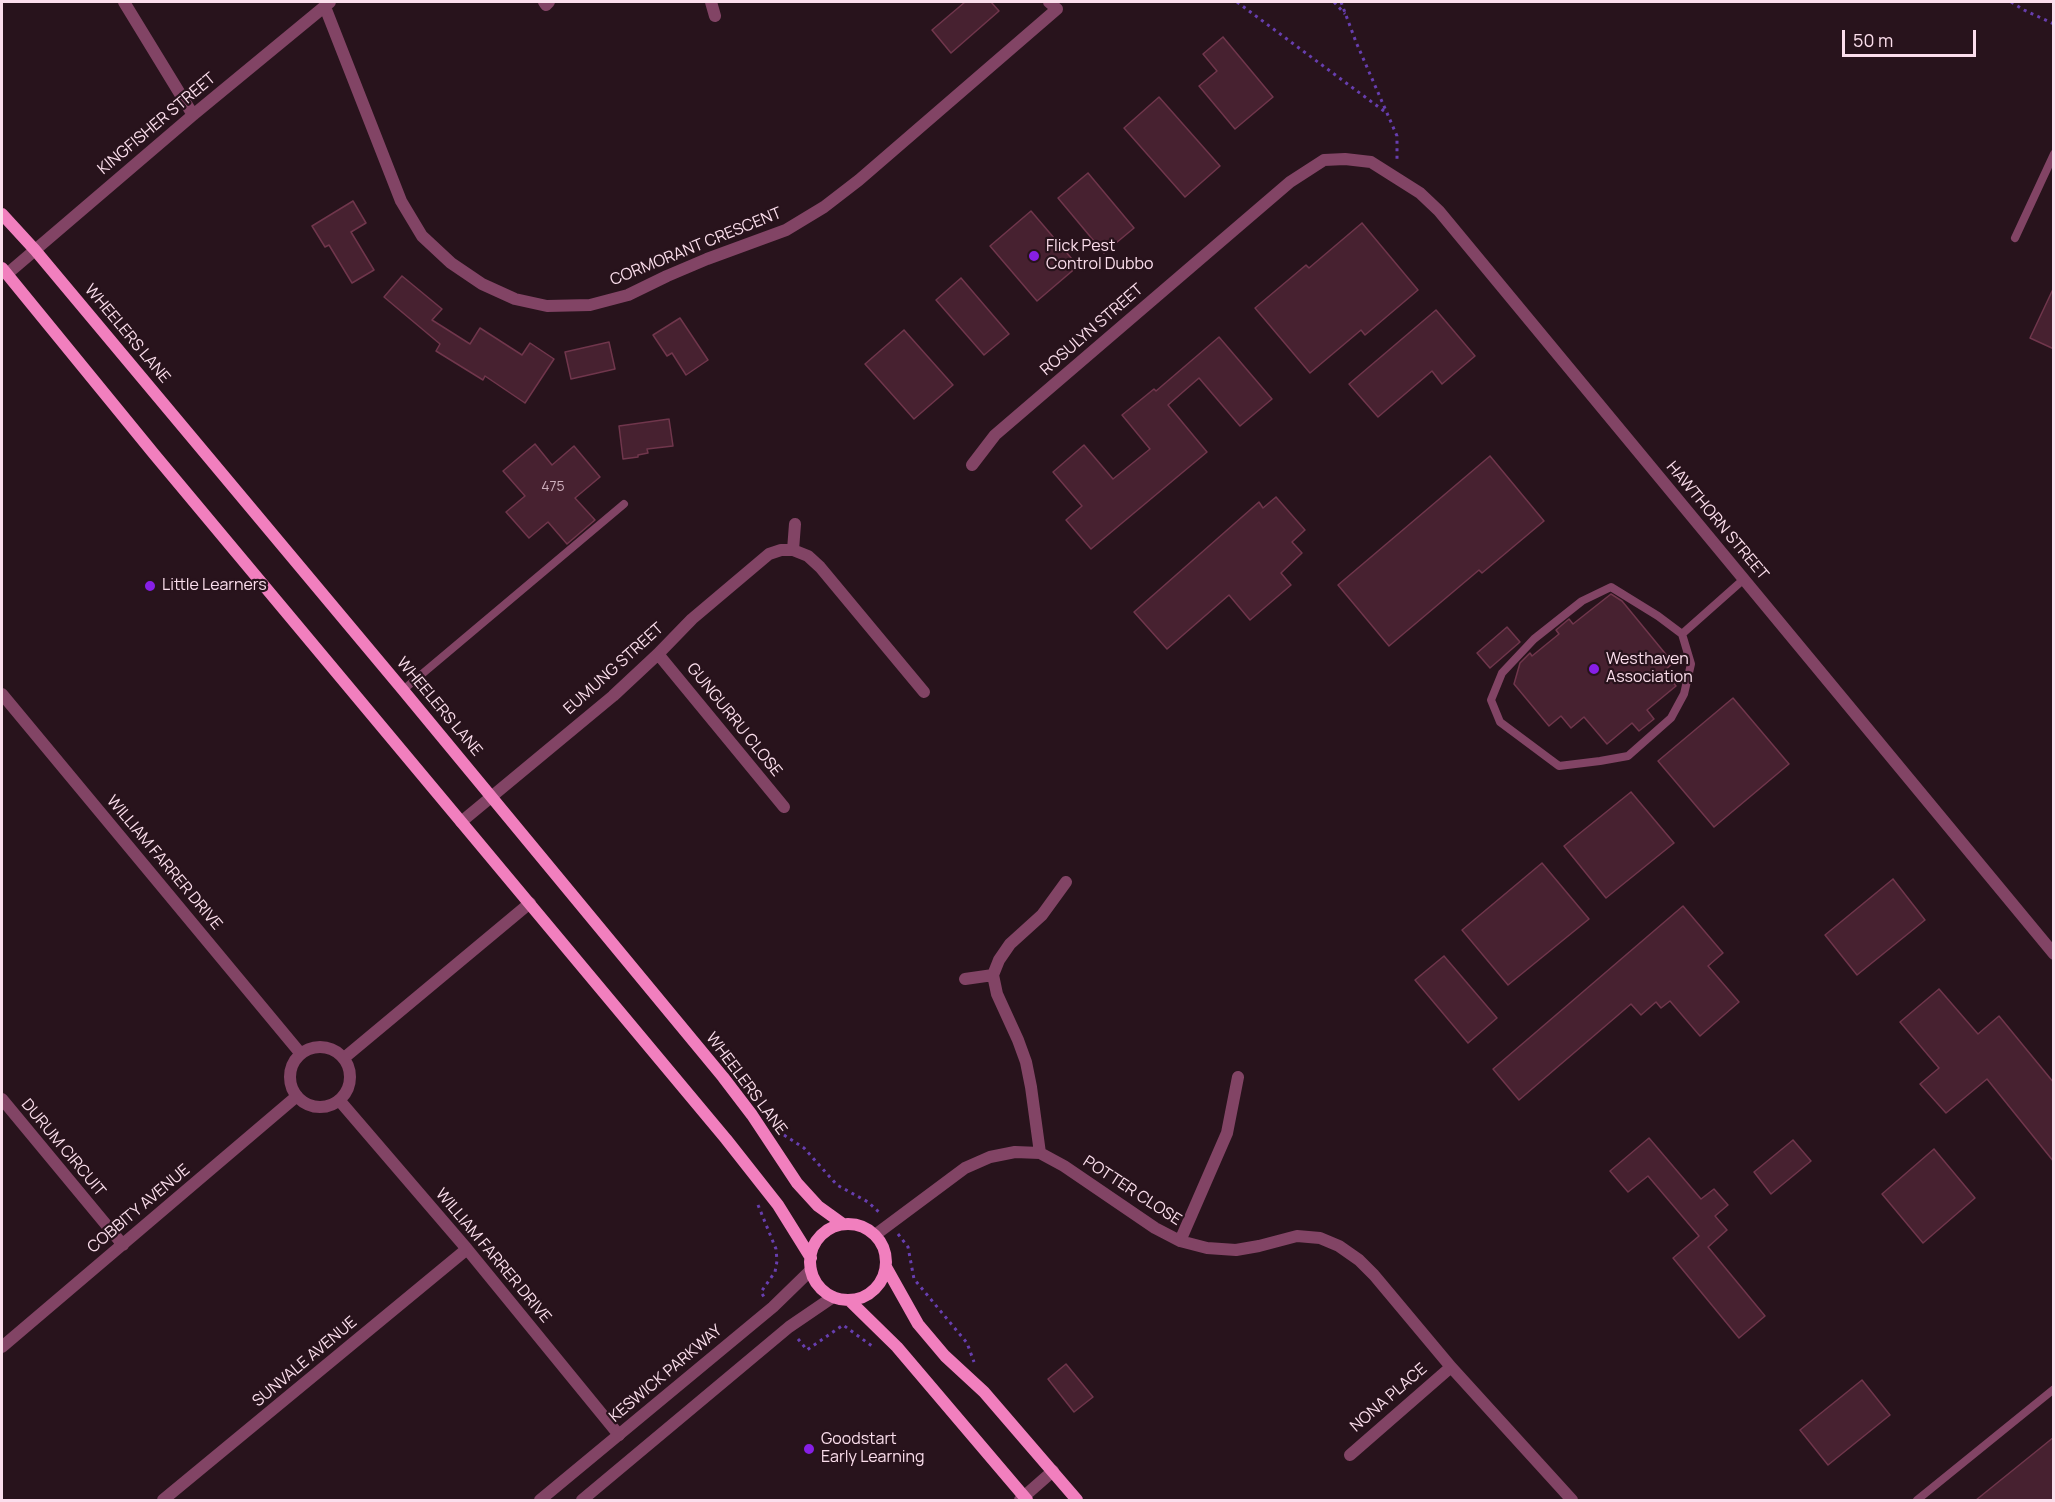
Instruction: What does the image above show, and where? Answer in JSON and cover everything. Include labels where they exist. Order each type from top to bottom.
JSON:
[{"type":"main road","name":"WHEELERS LANE","points":[[2,214],[35,250],[403,690],[723,1077],[752,1115],[796,1183],[818,1206],[843,1224]]},
{"type":"main road","points":[[4,271],[759,1180],[788,1220],[811,1264],[815,1281],[823,1290],[833,1297],[849,1300],[860,1298],[878,1287],[886,1267],[886,1256],[882,1244],[866,1228],[855,1224],[843,1224],[821,1235],[814,1246],[811,1264]]},
{"type":"main road","points":[[886,1267],[918,1324],[945,1356],[984,1392],[1077,1500]]},
{"type":"main road","points":[[849,1300],[897,1347],[1023,1499]]},
{"type":"street","points":[[124,2],[193,115]]},
{"type":"street","points":[[544,2],[546,4],[549,2]]},
{"type":"street","points":[[711,2],[715,15]]},
{"type":"street","name":"CORMORANT CRESCENT","points":[[328,4],[401,201],[423,236],[451,263],[482,284],[514,299],[558,306],[590,305],[628,295],[707,259],[786,230],[824,207],[859,180],[1057,9],[1049,2]]},
{"type":"street","name":"KINGFISHER STREET","points":[[4,271],[35,250],[328,4]]},
{"type":"street","name":"HAWTHORN STREET","points":[[1324,160],[1345,159],[1371,162],[1420,193],[1439,212],[2054,954]]},
{"type":"street","name":"ROSULYN STREET","points":[[972,465],[995,435],[1290,182],[1324,160]]},
{"type":"street","points":[[795,524],[793,550],[808,556],[820,567],[924,692]]},
{"type":"street","name":"EUMUNG STREET","points":[[461,822],[613,696],[692,619],[769,554],[781,550],[793,550]]},
{"type":"street","name":"GUNGURRU CLOSE","points":[[658,654],[784,807]]},
{"type":"street","name":"WILLIAM FARRER DRIVE","points":[[2,694],[301,1054]]},
{"type":"street","points":[[1040,1153],[1026,1062],[997,994],[993,975],[999,960],[1010,944],[1042,915],[1066,882]]},
{"type":"street","points":[[344,1058],[530,903]]},
{"type":"street","points":[[965,979],[993,975]]},
{"type":"street","points":[[318,1047],[337,1051],[344,1058],[349,1066],[350,1085],[339,1100],[331,1105],[313,1106],[297,1096],[292,1088],[291,1070],[301,1054],[318,1047]]},
{"type":"street","points":[[1180,1241],[1227,1133],[1238,1077]]},
{"type":"street","name":"COBBITY AVENUE","points":[[2,1347],[297,1096]]},
{"type":"street","name":"DURUM CIRCUIT","points":[[2,1099],[123,1245]]},
{"type":"street","name":"WILLIAM FARRER DRIVE","points":[[339,1100],[467,1249],[619,1435]]},
{"type":"street","name":"POTTER CLOSE","points":[[875,1235],[965,1168],[990,1156],[1015,1152],[1040,1153],[1064,1166],[1155,1228],[1180,1241],[1207,1248],[1236,1250],[1297,1236],[1320,1238],[1339,1246],[1359,1260],[1374,1275],[1450,1367],[1572,1500]]},
{"type":"street","name":"SUNVALE AVENUE","points":[[164,1500],[467,1249]]},
{"type":"street","name":"KESWICK PARKWAY","points":[[540,1500],[772,1307],[811,1264]]},
{"type":"street","points":[[582,1500],[789,1328],[833,1297]]},
{"type":"street","name":"NONA PLACE","points":[[1350,1455],[1450,1367]]},
{"type":"street","points":[[1023,1499],[1053,1472]]},
{"type":"lane","points":[[2015,238],[2054,154]]},
{"type":"lane","points":[[403,690],[624,504]]},
{"type":"lane","points":[[1682,634],[1744,579]]},
{"type":"lane","points":[[1611,587],[1682,634],[1691,664],[1684,694],[1671,718],[1628,756],[1559,766],[1500,722],[1491,700],[1502,673],[1534,639],[1582,601],[1611,587]]},
{"type":"lane","points":[[1917,1500],[2054,1389]]},
{"type":"path","points":[[1237,2],[1388,114]]},
{"type":"path","points":[[1334,2],[1346,15]]},
{"type":"path","points":[[1341,2],[1397,136],[1396,177]]},
{"type":"path","points":[[2011,2],[2054,24]]},
{"type":"building","points":[[965,2],[991,2],[999,11],[951,53],[932,30]]},
{"type":"building","points":[[1223,37],[1273,97],[1235,129],[1199,86],[1217,71],[1203,54]]},
{"type":"building","points":[[1159,97],[1220,166],[1185,197],[1124,128]]},
{"type":"building","points":[[1088,173],[1134,228],[1104,253],[1058,198]]},
{"type":"building","points":[[353,201],[366,223],[351,232],[374,270],[352,283],[329,245],[325,247],[312,226]]},
{"type":"building","name":"Flick Pest Control Dubbo","points":[[1031,211],[1078,266],[1037,301],[990,246]]},
{"type":"building","points":[[1362,223],[1418,290],[1365,335],[1361,330],[1310,373],[1255,308],[1306,265],[1309,268]]},
{"type":"building","points":[[402,276],[442,309],[432,320],[470,344],[480,328],[522,355],[530,343],[554,359],[525,403],[485,376],[483,380],[436,351],[440,344],[384,297]]},
{"type":"building","points":[[961,278],[1009,334],[984,355],[936,300]]},
{"type":"building","points":[[2054,287],[2054,349],[2030,338]]},
{"type":"building","points":[[1436,310],[1475,356],[1442,384],[1432,371],[1378,417],[1349,384]]},
{"type":"building","points":[[680,318],[708,360],[686,375],[672,353],[667,356],[653,335]]},
{"type":"building","points":[[904,330],[953,385],[914,419],[865,364]]},
{"type":"building","points":[[1219,337],[1272,399],[1240,426],[1199,378],[1168,405],[1207,452],[1091,549],[1066,520],[1082,506],[1053,472],[1084,445],[1113,479],[1150,449],[1122,415],[1154,389],[1156,391]]},
{"type":"building","points":[[609,342],[615,369],[571,379],[565,352]]},
{"type":"building","points":[[669,419],[673,446],[647,449],[648,453],[623,459],[619,426]]},
{"type":"building","points":[[535,444],[552,465],[574,446],[600,477],[575,498],[595,520],[567,544],[548,522],[529,538],[506,512],[525,496],[503,471]]},
{"type":"building","points":[[1490,456],[1544,521],[1482,573],[1479,570],[1389,646],[1338,585]]},
{"type":"building","points":[[1276,497],[1305,530],[1292,542],[1302,553],[1281,573],[1291,585],[1250,620],[1229,595],[1167,649],[1134,612],[1259,502],[1263,508]]},
{"type":"building","name":"Westhaven Association","points":[[1611,594],[1622,601],[1673,663],[1664,671],[1676,686],[1647,710],[1654,719],[1639,731],[1632,723],[1607,744],[1584,717],[1571,728],[1561,716],[1549,726],[1514,684],[1520,663],[1530,653],[1532,656],[1559,634],[1556,630],[1569,619],[1573,624]]},
{"type":"building","points":[[1507,627],[1520,642],[1490,668],[1477,653]]},
{"type":"building","points":[[1733,698],[1789,764],[1714,827],[1658,761]]},
{"type":"building","points":[[1631,792],[1674,843],[1606,898],[1564,846]]},
{"type":"building","points":[[1542,863],[1589,919],[1508,985],[1462,930]]},
{"type":"building","points":[[1893,879],[1925,920],[1857,975],[1825,935]]},
{"type":"building","points":[[1683,906],[1723,953],[1708,966],[1739,1002],[1700,1036],[1670,1001],[1661,1008],[1656,1002],[1641,1015],[1631,1004],[1519,1100],[1493,1069]]},
{"type":"building","points":[[1444,956],[1497,1018],[1468,1043],[1415,980]]},
{"type":"building","points":[[1939,989],[1978,1034],[1999,1016],[2054,1083],[2054,1162],[1987,1079],[1946,1113],[1920,1084],[1939,1068],[1900,1022]]},
{"type":"building","points":[[1649,1138],[1701,1199],[1714,1189],[1728,1205],[1715,1216],[1727,1230],[1708,1247],[1765,1316],[1739,1338],[1673,1258],[1699,1236],[1648,1176],[1628,1192],[1610,1171]]},
{"type":"building","points":[[1793,1140],[1811,1161],[1771,1194],[1754,1172]]},
{"type":"building","points":[[1934,1149],[1975,1198],[1923,1243],[1882,1194]]},
{"type":"building","points":[[1066,1364],[1093,1397],[1074,1412],[1048,1379]]},
{"type":"building","points":[[1862,1380],[1890,1415],[1828,1465],[1800,1430]]},
{"type":"building","points":[[2054,1437],[2054,1500],[1976,1500]]},
{"type":"place","name":"Flick Pest Control Dubbo","points":[[1034,256]]},
{"type":"place","name":"Little Learners","points":[[150,586]]},
{"type":"place","name":"Westhaven Association","points":[[1594,669]]},
{"type":"place","name":"Goodstart Early Learning","points":[[809,1449]]}]
